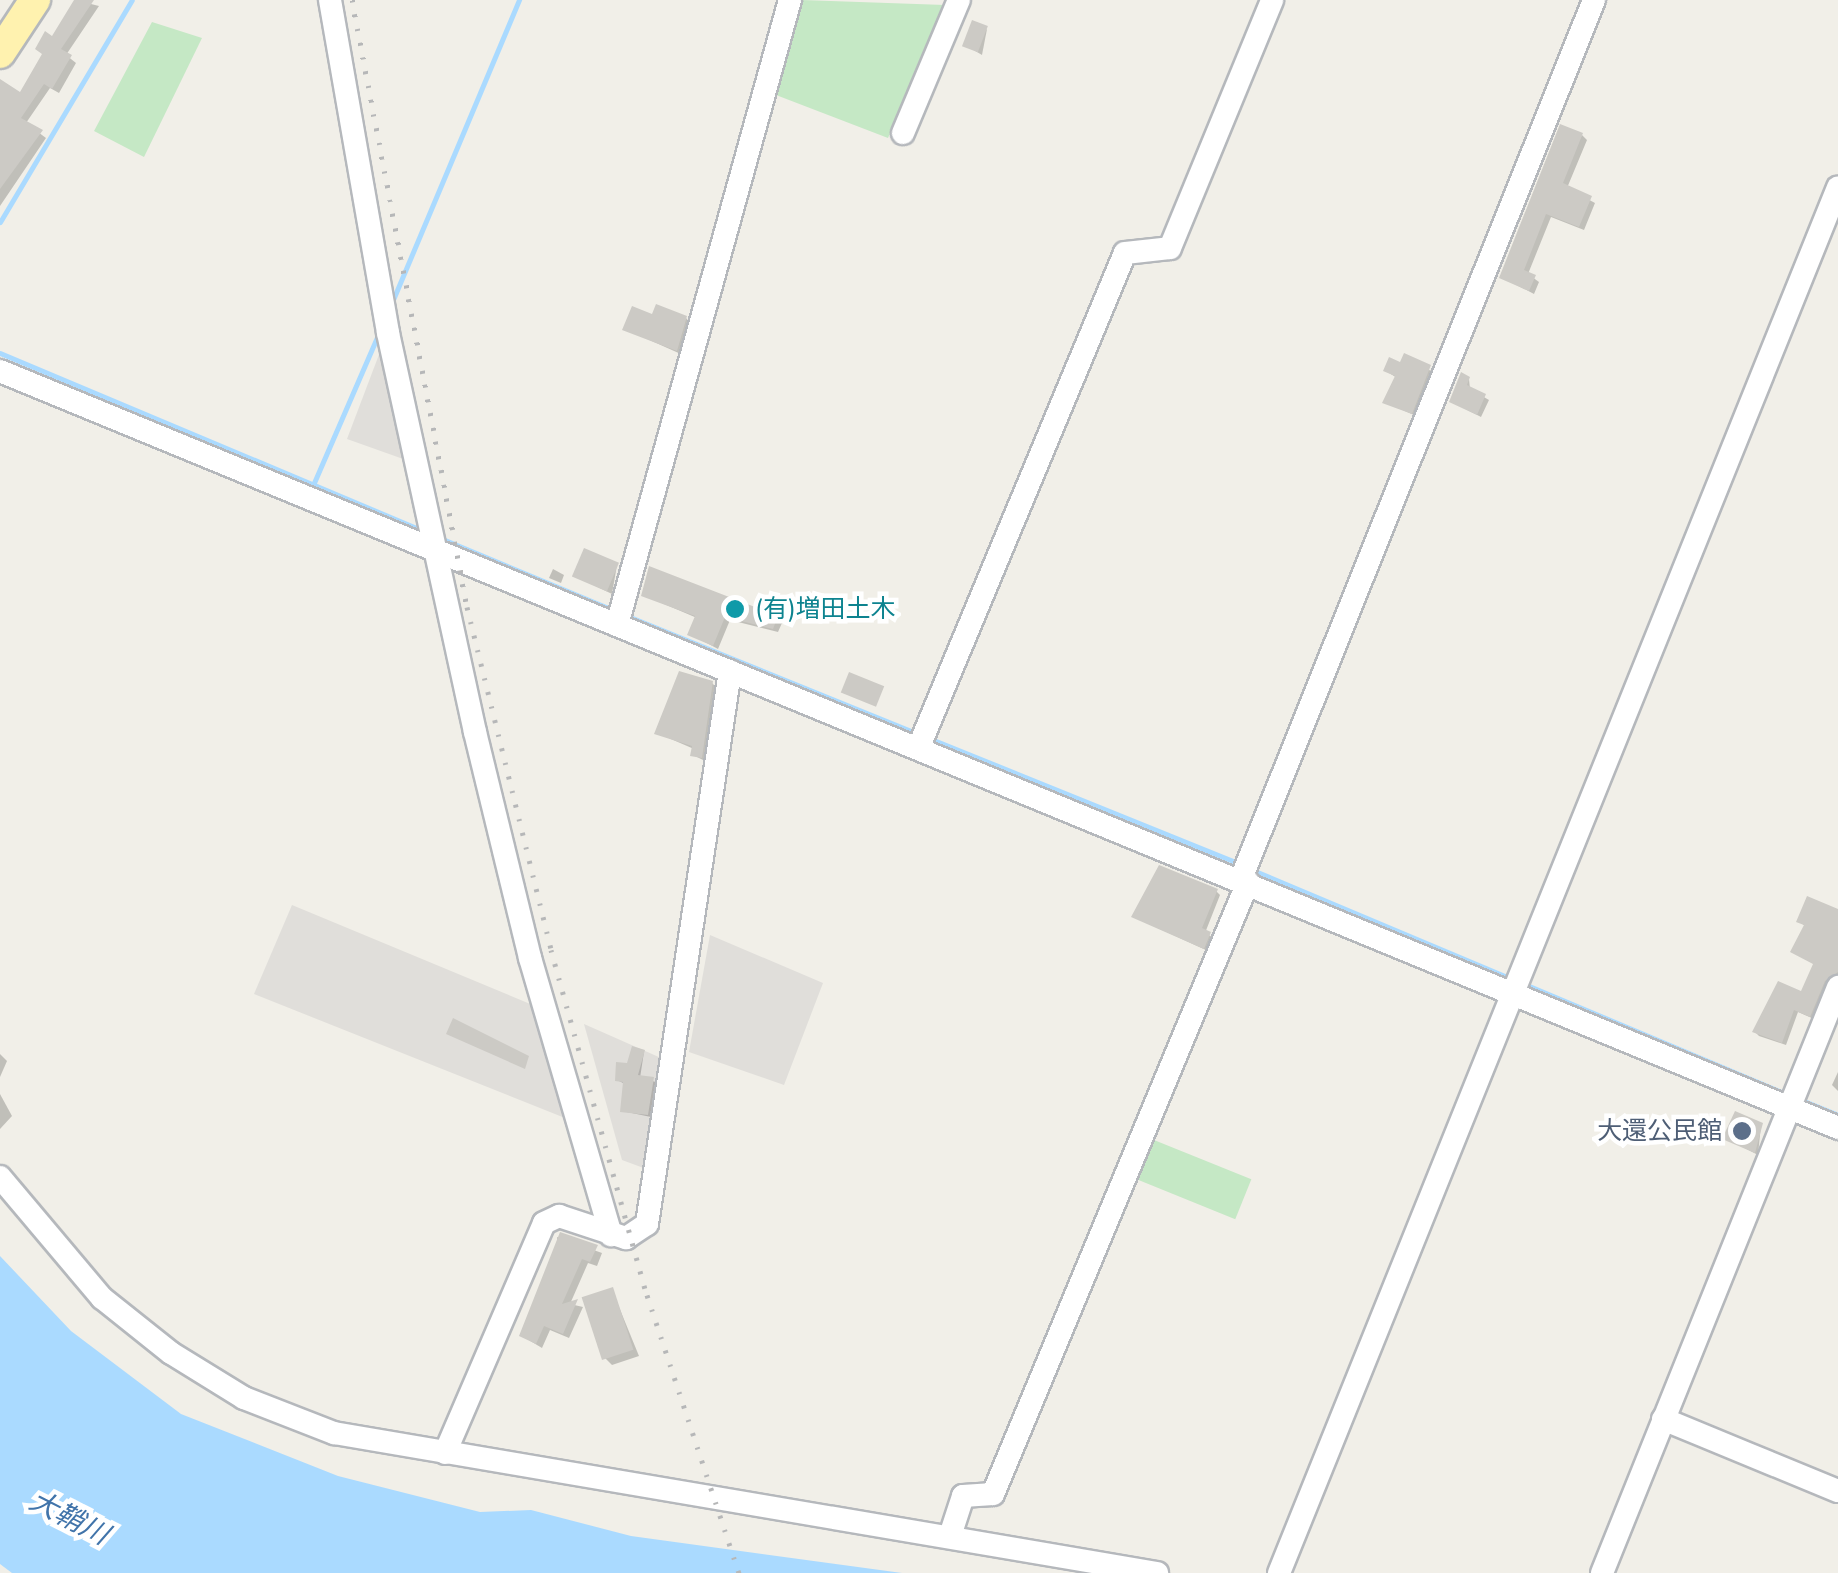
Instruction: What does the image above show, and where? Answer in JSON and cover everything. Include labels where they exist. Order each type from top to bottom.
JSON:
[{"type":"main road","points":[[0,53],[35,0]]},
{"type":"street","points":[[330,0],[388,333],[434,541],[530,958],[610,1235]]},
{"type":"street","points":[[619,617],[790,0]]},
{"type":"street","points":[[903,133],[959,0]]},
{"type":"street","points":[[922,740],[1124,253],[1170,248],[1272,0]]},
{"type":"street","points":[[950,1536],[964,1496],[993,1494],[1594,0]]},
{"type":"street","points":[[1280,1573],[1838,186]]},
{"type":"street","points":[[0,371],[619,617],[730,671],[922,740],[1792,1100],[1838,1128]]},
{"type":"street","points":[[446,1453],[544,1223],[559,1216],[626,1238],[647,1224],[730,671]]},
{"type":"street","points":[[1602,1573],[1838,987]]},
{"type":"street","points":[[0,1177],[102,1298],[171,1354],[244,1398],[334,1434],[1157,1573]]},
{"type":"street","points":[[1663,1418],[1838,1491]]},
{"type":"shaded area","points":[[383,344],[406,460],[347,439]]},
{"type":"shaded area","points":[[292,905],[535,1006],[565,1118],[254,994]]},
{"type":"shaded area","points":[[710,935],[823,983],[784,1085],[689,1052]]},
{"type":"shaded area","points":[[584,1024],[661,1058],[649,1170],[622,1160]]},
{"type":"green space","points":[[802,0],[945,5],[888,138],[776,95]]},
{"type":"green space","points":[[152,22],[202,38],[144,157],[94,131]]},
{"type":"green space","points":[[1154,1140],[1251,1179],[1235,1219],[1138,1180]]},
{"type":"water","name":"大鞘川","points":[[0,1256],[71,1331],[181,1414],[338,1476],[480,1512],[531,1510],[631,1536],[902,1573],[12,1573],[0,1564]]},
{"type":"building","points":[[74,0],[94,0],[61,49],[72,55],[52,89],[44,84],[21,118],[43,130],[0,189],[0,79],[20,92],[42,54],[35,49],[45,31],[52,36]]},
{"type":"building","points":[[972,20],[988,26],[978,52],[962,46]]},
{"type":"building","points":[[1560,124],[1583,133],[1563,183],[1592,196],[1579,227],[1546,214],[1524,270],[1536,275],[1529,291],[1499,278]]},
{"type":"building","points":[[656,304],[687,316],[677,351],[622,330],[632,306],[652,314]]},
{"type":"building","points":[[1404,353],[1431,365],[1412,414],[1382,403],[1395,376],[1383,371],[1389,357],[1400,362]]},
{"type":"building","points":[[1461,372],[1470,377],[1467,385],[1486,394],[1477,415],[1449,402]]},
{"type":"building","points":[[584,548],[619,563],[607,591],[572,577]]},
{"type":"building","points":[[649,566],[778,616],[773,629],[725,617],[713,646],[687,635],[695,616],[641,596]]},
{"type":"building","points":[[679,671],[713,681],[702,758],[690,756],[692,746],[654,734]]},
{"type":"building","points":[[849,672],[884,686],[876,707],[841,692]]},
{"type":"building","points":[[1159,865],[1218,889],[1202,928],[1211,932],[1204,949],[1131,917]]},
{"type":"building","points":[[1807,896],[1838,909],[1838,972],[1825,981],[1810,1017],[1794,1010],[1782,1043],[1752,1032],[1778,981],[1801,991],[1813,964],[1790,952],[1804,925],[1796,922]]},
{"type":"building","points":[[453,1018],[529,1056],[525,1069],[446,1034]]},
{"type":"building","points":[[632,1046],[645,1050],[638,1075],[654,1077],[648,1115],[620,1112],[623,1082],[615,1081],[616,1062],[627,1063]]},
{"type":"building","name":"大還公民館","points":[[1735,1111],[1763,1123],[1755,1153],[1722,1139]]},
{"type":"building","points":[[560,1232],[598,1245],[590,1262],[582,1259],[562,1304],[578,1299],[563,1334],[544,1326],[536,1344],[519,1336]]},
{"type":"building","points":[[613,1287],[633,1350],[602,1360],[582,1297]]},
{"type":"waterway","points":[[0,222],[132,0]]},
{"type":"waterway","points":[[392,302],[519,0]]},
{"type":"waterway","points":[[313,485],[378,335]]},
{"type":"waterway","points":[[0,353],[426,532]]},
{"type":"waterway","points":[[440,538],[615,611]]},
{"type":"waterway","points":[[625,615],[916,733]]},
{"type":"waterway","points":[[931,739],[1240,864]]},
{"type":"waterway","points":[[1250,869],[1512,979]]},
{"type":"waterway","points":[[1522,983],[1789,1095]]},
{"type":"waterway","points":[[1799,1099],[1838,1115]]},
{"type":"railway","points":[[352,0],[467,607],[551,950],[647,1295],[739,1573]]},
{"type":"place","name":"(有)増田土木","points":[[735,609]]},
{"type":"place","name":"大還公民館","points":[[1742,1131]]}]
